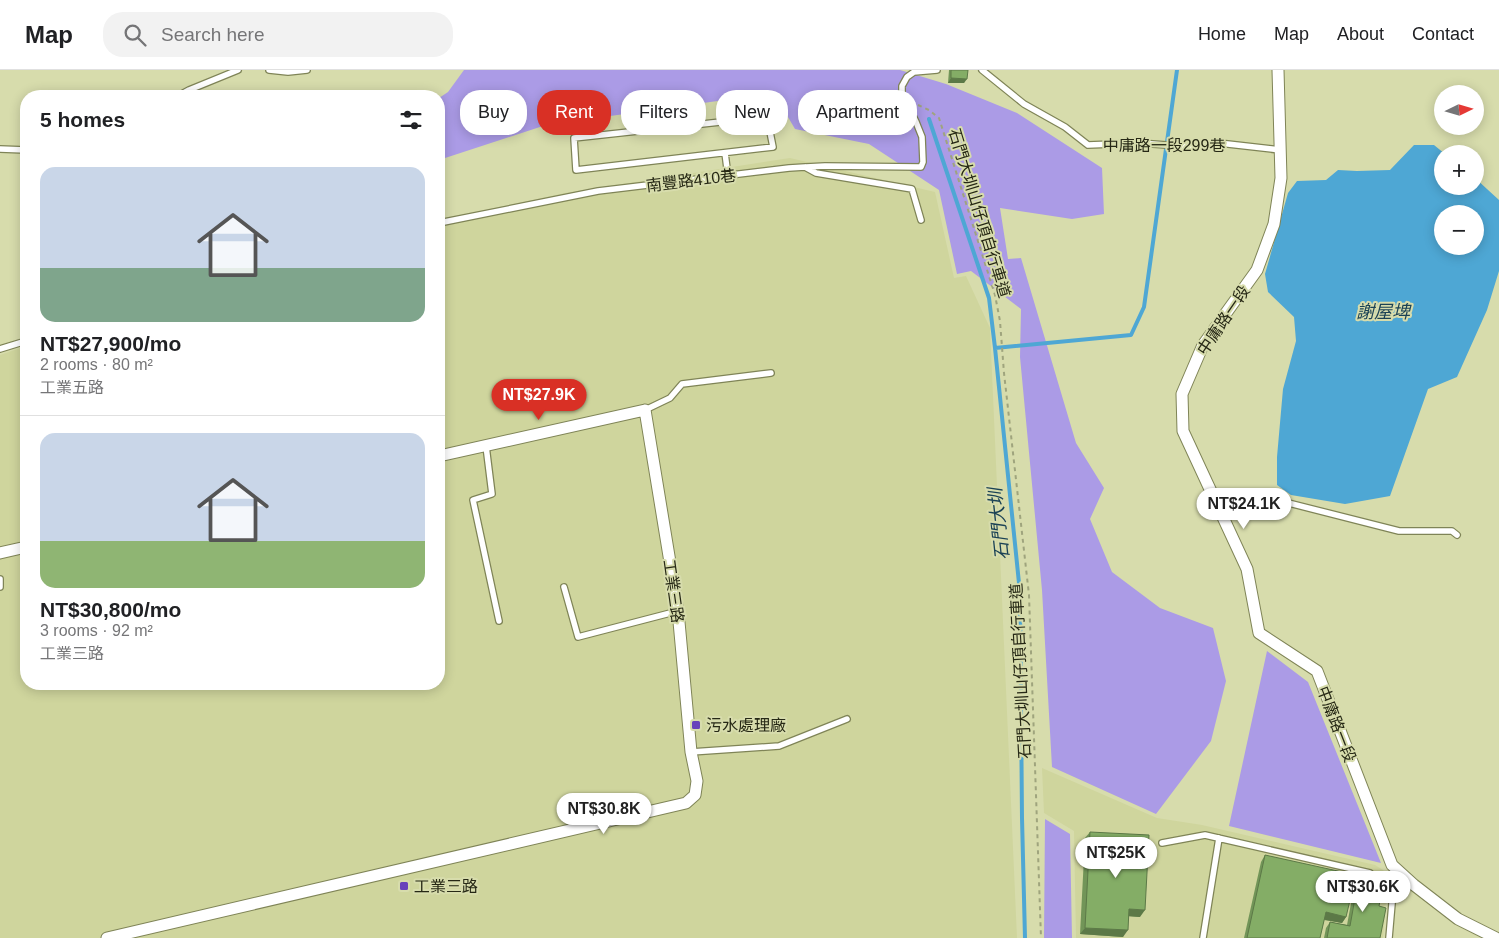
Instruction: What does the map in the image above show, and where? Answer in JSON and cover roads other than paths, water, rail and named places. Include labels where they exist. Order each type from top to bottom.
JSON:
[{"type":"street","name":"中庸路一段","points":[[1278,70],[1281,178],[1274,224],[1257,270],[1203,345],[1182,394],[1183,431],[1247,569],[1259,633],[1317,671],[1392,865],[1458,919],[1496,938]]},
{"type":"street","points":[[445,455],[645,410]]},
{"type":"street","name":"工業三路","points":[[107,938],[686,803],[696,795],[697,781],[691,752],[678,611],[645,410]]},
{"type":"street","points":[[0,553],[20,548]]},
{"type":"lane","points":[[189,90],[222,73],[238,70]]},
{"type":"lane","points":[[269,70],[307,70]]},
{"type":"lane","points":[[805,167],[921,167],[923,162],[922,137],[902,94],[902,86],[907,77],[914,72],[937,70]]},
{"type":"lane","name":"中庸路一段299巷","points":[[982,70],[1024,104],[1065,127],[1088,145],[1139,143],[1194,147],[1219,143],[1280,150]]},
{"type":"lane","points":[[767,117],[773,147],[725,153],[576,170],[574,138],[767,117]]},
{"type":"lane","points":[[0,149],[20,150]]},
{"type":"lane","points":[[725,153],[728,176]]},
{"type":"lane","name":"南豐路410巷","points":[[445,222],[598,191],[805,167],[816,173],[912,189],[921,220]]},
{"type":"lane","points":[[0,349],[20,342]]},
{"type":"lane","points":[[645,410],[670,398],[682,384],[771,373]]},
{"type":"lane","points":[[486,446],[492,494],[473,500],[499,621]]},
{"type":"lane","points":[[1216,500],[1269,498],[1399,531],[1452,531],[1457,535]]},
{"type":"lane","points":[[0,579],[0,587]]},
{"type":"lane","points":[[564,586],[578,637],[678,611]]},
{"type":"lane","points":[[691,752],[779,746],[847,720]]},
{"type":"lane","points":[[1162,843],[1205,835],[1370,873],[1376,878],[1382,896]]},
{"type":"lane","points":[[1203,938],[1219,838]]},
{"type":"lane","points":[[1389,938],[1396,869]]},
{"type":"water","name":"謝屋埤","points":[[1414,145],[1434,145],[1434,195],[1484,195],[1484,186],[1499,200],[1499,271],[1487,310],[1457,377],[1428,389],[1390,496],[1345,504],[1291,495],[1277,485],[1277,457],[1283,389],[1296,341],[1294,317],[1268,292],[1265,274],[1288,193],[1297,181],[1326,180],[1338,170],[1390,170]]},
{"type":"waterway","points":[[995,348],[1131,335],[1144,307],[1177,70]]},
{"type":"waterway","name":"石門大圳","points":[[929,119],[989,298],[995,348],[1020,593],[1025,938]]},
{"type":"place","name":"污水處理廠","points":[[696,725]]},
{"type":"place","name":"工業三路","points":[[404,886]]}]
